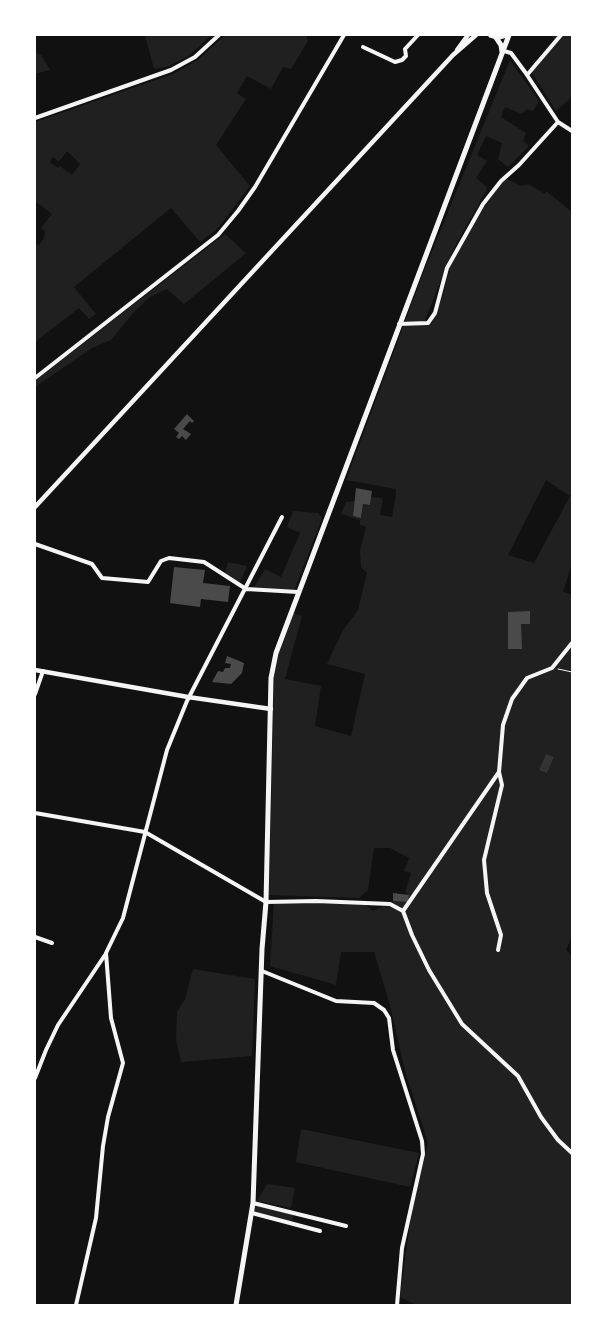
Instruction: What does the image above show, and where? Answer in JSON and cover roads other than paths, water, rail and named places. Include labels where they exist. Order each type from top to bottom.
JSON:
[{"type":"main road","points":[[236,1305],[253,1203],[266,902],[271,678],[276,653],[503,52],[507,35],[493,36]]},
{"type":"main road","points":[[493,36],[501,45],[503,52]]},
{"type":"street","points":[[35,118],[171,70],[195,57],[219,35]]},
{"type":"street","points":[[35,378],[218,235],[255,187],[344,35]]},
{"type":"street","points":[[363,47],[395,62],[402,60],[406,56],[406,49],[418,35]]},
{"type":"street","points":[[35,507],[453,55],[468,35]]},
{"type":"street","points":[[453,55],[476,35]]},
{"type":"street","points":[[527,75],[561,35]]},
{"type":"street","points":[[503,52],[511,54],[558,122],[572,131]]},
{"type":"street","points":[[399,324],[428,323],[435,313],[447,268],[483,204],[501,180],[519,165],[558,122]]},
{"type":"street","points":[[35,1078],[58,1025],[106,953],[123,918],[167,750],[188,697],[282,517]]},
{"type":"street","points":[[35,544],[92,564],[102,578],[148,582],[161,561],[169,558],[204,562],[246,589],[298,592]]},
{"type":"street","points":[[498,950],[501,935],[487,893],[484,860],[502,785],[499,772],[503,725],[512,699],[527,678],[552,668],[572,643]]},
{"type":"street","points":[[35,670],[188,697],[271,709]]},
{"type":"street","points":[[35,694],[43,671]]},
{"type":"street","points":[[403,911],[499,772]]},
{"type":"street","points":[[35,813],[145,832],[266,902],[316,901],[390,904],[403,911],[429,970],[462,1024],[518,1076],[544,1122],[572,1153]]},
{"type":"street","points":[[35,937],[52,943]]},
{"type":"street","points":[[76,1305],[96,1218],[103,1146],[108,1117],[123,1062],[111,1018],[106,953]]},
{"type":"street","points":[[262,970],[336,1001],[374,1003],[384,1010],[389,1018],[393,1050],[422,1141],[422,1154],[402,1248],[397,1305]]},
{"type":"street","points":[[253,1203],[346,1226]]},
{"type":"street","points":[[252,1213],[320,1231]]}]
